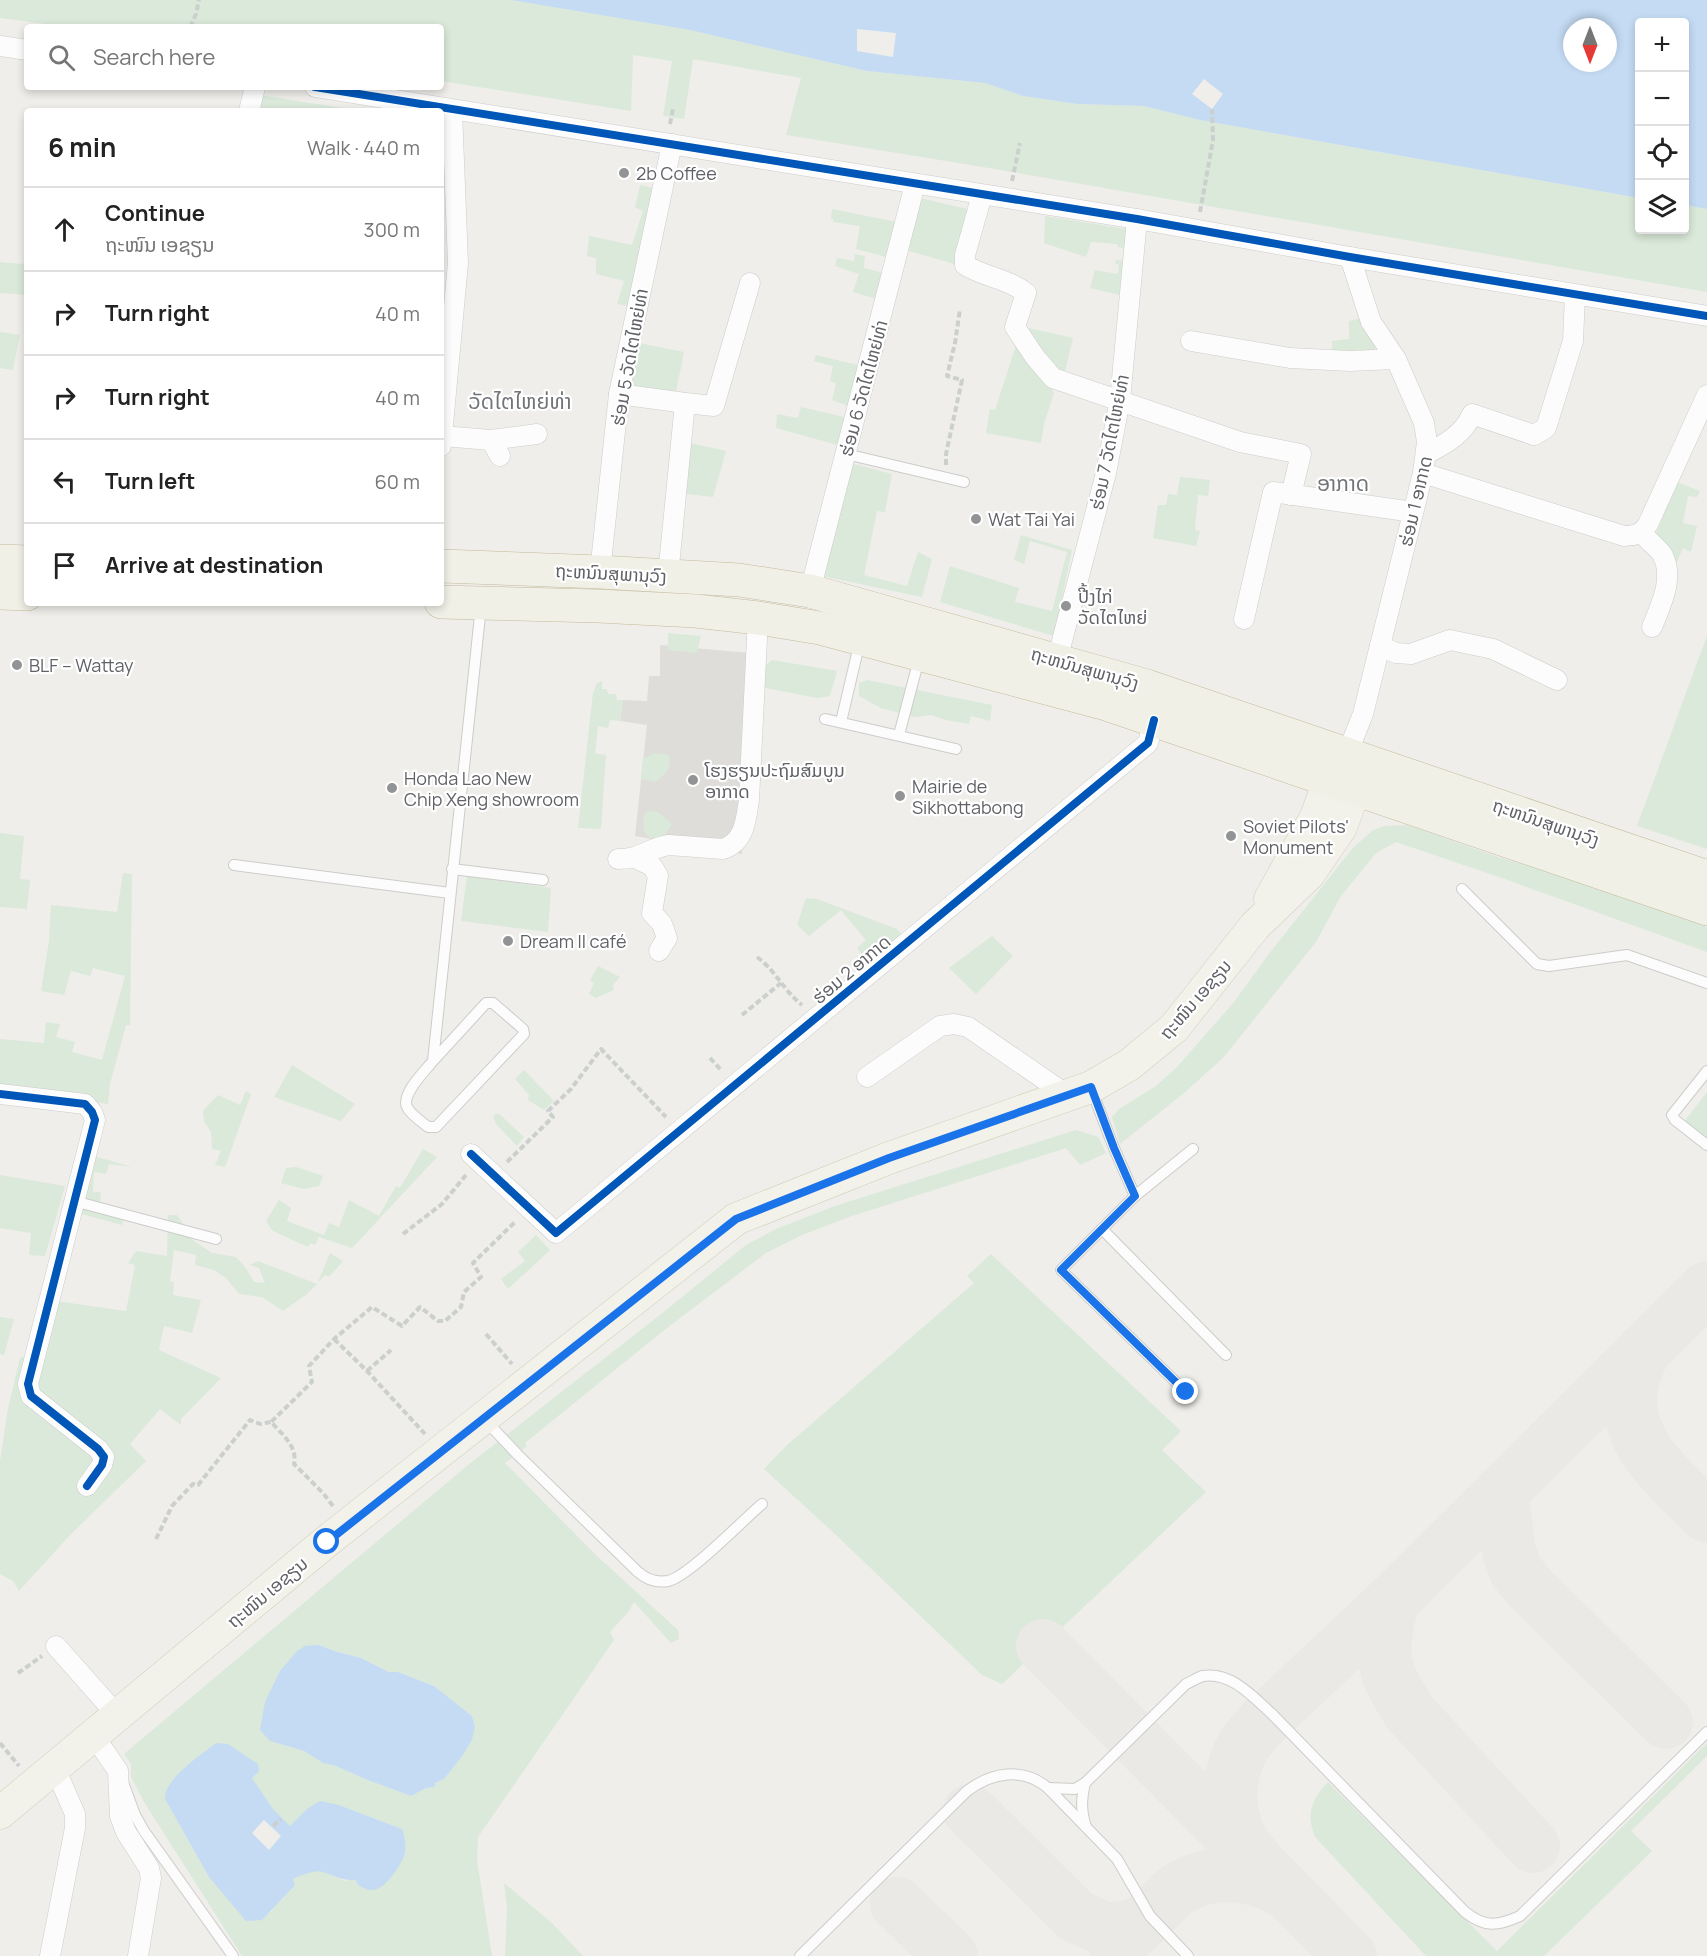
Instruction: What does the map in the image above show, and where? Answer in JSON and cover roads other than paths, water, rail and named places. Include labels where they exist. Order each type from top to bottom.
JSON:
[{"type":"highway","points":[[0,561],[24,562]]},
{"type":"highway","name":"ຖະຫນົນສຸພານຸວົງ","points":[[444,566],[739,580],[810,591],[1147,686],[1707,909]]},
{"type":"highway","points":[[0,593],[24,594]]},
{"type":"highway","name":"ຖະຫນົນສຸພານຸວົງ","points":[[444,602],[696,611],[820,628],[1103,703],[1154,720],[1347,767],[1707,877]]},
{"type":"main road","name":"ຖະໜົນ ເອຊຽນ","points":[[0,1813],[348,1525],[736,1219],[889,1158],[1079,1091],[1129,1065],[1174,1028],[1255,926],[1347,767]]},
{"type":"street","points":[[0,46],[24,50]]},
{"type":"street","points":[[250,108],[254,90]]},
{"type":"street","points":[[333,90],[440,108]]},
{"type":"street","points":[[444,109],[1137,219],[1575,295],[1704,320]]},
{"type":"street","points":[[444,410],[458,263],[452,110]]},
{"type":"street","name":"ຮ່ອມ 5 ວັດໄຕໄຫຍ່ທ່າ","points":[[600,572],[619,394],[672,144]]},
{"type":"street","name":"ຮ່ອມ 6 ວັດໄຕໄຫຍ່ທ່າ","points":[[810,591],[915,184]]},
{"type":"street","points":[[982,195],[965,255],[965,265],[974,271],[1020,288],[1026,293],[1016,327],[1053,378],[1240,442],[1301,454],[1291,495]]},
{"type":"street","name":"ຮ່ອມ 7 ວັດໄຕໄຫຍ່ທ່າ","points":[[1057,660],[1106,473],[1120,400],[1137,219]]},
{"type":"street","name":"ຮ່ອມ 1 ອາກາດ","points":[[1347,767],[1363,714],[1413,512],[1427,442],[1425,423],[1396,359],[1371,322],[1350,257]]},
{"type":"street","points":[[619,394],[714,406],[750,283]]},
{"type":"street","points":[[1575,295],[1573,341],[1546,428],[1534,435],[1472,414],[1448,443],[1424,464],[1624,536],[1642,533]]},
{"type":"street","points":[[1191,341],[1290,358],[1350,361],[1396,359]]},
{"type":"street","points":[[1642,533],[1707,395]]},
{"type":"street","points":[[668,576],[685,403]]},
{"type":"street","points":[[444,441],[496,448],[537,434]]},
{"type":"street","points":[[1244,619],[1273,492],[1413,512]]},
{"type":"street","points":[[1642,533],[1661,553],[1668,574],[1662,603],[1652,627]]},
{"type":"street","points":[[659,951],[667,938],[662,924],[652,913],[658,876],[652,866],[626,858],[669,845],[723,849],[732,846],[745,829],[749,800],[758,618]]},
{"type":"street","points":[[1380,646],[1396,653],[1411,654],[1450,640],[1493,649],[1557,680]]},
{"type":"street","name":"ຮ່ອມ 2 ອາກາດ","points":[[475,1157],[556,1233],[1148,743],[1154,720]]},
{"type":"street","points":[[867,1077],[940,1026],[954,1024],[968,1027],[1079,1091]]},
{"type":"street","points":[[0,1094],[85,1104],[95,1120],[28,1384],[31,1396],[98,1449],[104,1457],[102,1465],[87,1486]]},
{"type":"street","points":[[56,1646],[118,1716]]},
{"type":"street","points":[[94,1736],[118,1771],[120,1816],[134,1846],[149,1869],[151,1878],[138,1956]]},
{"type":"street","points":[[51,1956],[75,1828],[75,1814],[55,1768]]},
{"type":"lane","points":[[846,454],[964,482]]},
{"type":"lane","points":[[433,1061],[486,1003],[493,1004],[523,1029],[524,1034],[436,1127],[428,1127],[408,1109],[407,1094],[433,1061],[481,603]]},
{"type":"lane","points":[[841,722],[860,639]]},
{"type":"lane","points":[[899,735],[920,656]]},
{"type":"lane","points":[[825,718],[956,749]]},
{"type":"lane","points":[[234,865],[450,893]]},
{"type":"lane","points":[[452,869],[543,880]]},
{"type":"lane","points":[[1462,890],[1537,964],[1549,966],[1627,955],[1707,983]]},
{"type":"lane","points":[[1707,1071],[1672,1115],[1675,1120],[1707,1145]]},
{"type":"lane","points":[[1079,1091],[1114,1148],[1135,1196]]},
{"type":"lane","points":[[1186,1392],[1061,1270],[1135,1196],[1193,1149]]},
{"type":"lane","points":[[74,1201],[216,1239]]},
{"type":"lane","points":[[1102,1229],[1226,1355]]},
{"type":"lane","points":[[484,1418],[517,1454],[638,1572],[655,1582],[669,1581],[689,1570],[762,1504]]},
{"type":"lane","points":[[1048,1788],[1075,1789],[1085,1783],[1186,1684],[1203,1676],[1221,1677],[1241,1687],[1272,1714],[1465,1912],[1474,1919],[1488,1924],[1503,1924],[1520,1916],[1707,1732]]},
{"type":"lane","points":[[118,1771],[135,1815],[144,1831],[233,1956]]},
{"type":"lane","points":[[800,1956],[967,1791],[980,1781],[1010,1774],[1040,1781],[1117,1858],[1150,1916],[1188,1956]]},
{"type":"lane","points":[[1085,1783],[1081,1798],[1081,1811],[1086,1827]]},
{"type":"water","points":[[511,0],[1707,0],[1707,209],[1689,206],[1689,18],[1635,18],[1635,197],[1200,120],[1144,106],[1078,104],[1023,96],[985,83],[867,71],[690,30]]},
{"type":"water","points":[[319,1645],[361,1658],[389,1672],[398,1672],[434,1686],[472,1716],[475,1727],[472,1740],[444,1779],[435,1783],[435,1787],[426,1788],[411,1796],[323,1763],[304,1751],[270,1741],[260,1730],[265,1702],[280,1671],[297,1651],[305,1646]]},
{"type":"water","points":[[216,1743],[228,1744],[258,1764],[259,1771],[252,1778],[273,1809],[290,1826],[307,1809],[320,1801],[339,1805],[402,1829],[405,1853],[392,1876],[381,1887],[371,1890],[358,1885],[356,1880],[346,1880],[321,1872],[305,1874],[293,1879],[295,1885],[262,1920],[246,1921],[209,1877],[165,1799],[170,1784],[177,1776]]},
{"type":"place","name":"2b Coffee","points":[[624,173]]},
{"type":"place","name":"Wat Tai Yai","points":[[976,519]]},
{"type":"place","name":"ປີ້ງໄກ່ ວັດໄຕໄຫຍ່","points":[[1066,606]]},
{"type":"place","name":"BLF – Wattay","points":[[17,665]]},
{"type":"place","name":"ໂຮງຮຽນປະຖົມສົມບູນ ອາກາດ","points":[[693,780]]},
{"type":"place","name":"Honda Lao New Chip Xeng showroom","points":[[392,788]]},
{"type":"place","name":"Mairie de Sikhottabong","points":[[900,796]]},
{"type":"place","name":"Soviet Pilots' Monument","points":[[1231,836]]},
{"type":"place","name":"Dream II café","points":[[508,941]]},
{"type":"district","name":"ວັດໄຕໄຫຍ່ທ່າ","points":[[520,401]]},
{"type":"district","name":"ອາກາດ","points":[[1343,483]]}]
